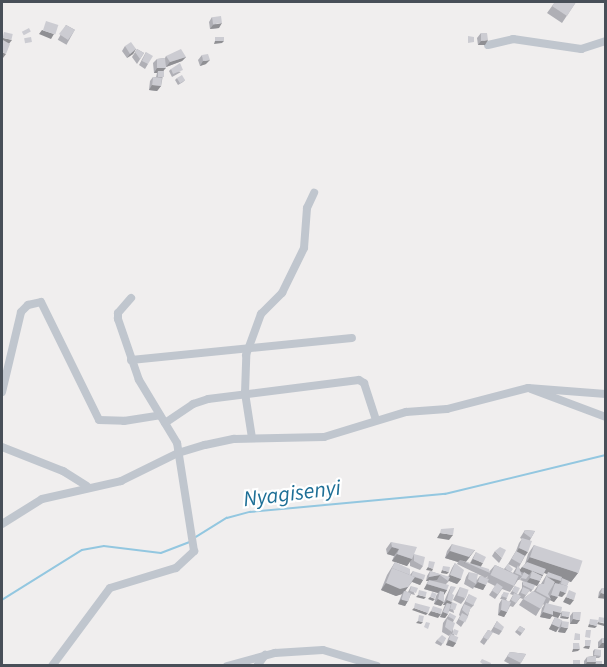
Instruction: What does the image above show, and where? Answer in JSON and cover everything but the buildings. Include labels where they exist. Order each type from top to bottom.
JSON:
[{"type":"street","points":[[488,45],[513,39],[581,49],[606,41]]},
{"type":"street","points":[[252,438],[245,393],[244,364],[261,314],[282,294],[304,249],[307,208],[314,193]]},
{"type":"street","points":[[52,666],[110,588],[176,568],[192,557],[194,545],[175,439],[130,360],[118,313],[131,298]]},
{"type":"street","points":[[2,392],[21,312],[28,305],[41,302],[99,420],[162,419],[193,404],[245,393],[362,380],[376,420]]},
{"type":"street","points":[[130,360],[204,356],[249,348],[352,338]]},
{"type":"street","points":[[2,524],[42,499],[87,486],[121,481],[178,453],[252,438],[324,437],[406,412],[447,409],[528,388],[606,394]]},
{"type":"street","points":[[528,388],[553,400],[606,417]]},
{"type":"street","points":[[2,447],[63,471],[87,486]]},
{"type":"street","points":[[227,666],[265,655],[323,650],[377,666]]},
{"type":"street","points":[[257,666],[265,655]]},
{"type":"waterway","name":"Nyagisenyi","points":[[196,537],[227,518],[250,512],[445,494],[606,455]]},
{"type":"waterway","name":"Nyagisenyi","points":[[2,600],[82,550],[104,546],[161,553],[190,542]]}]
